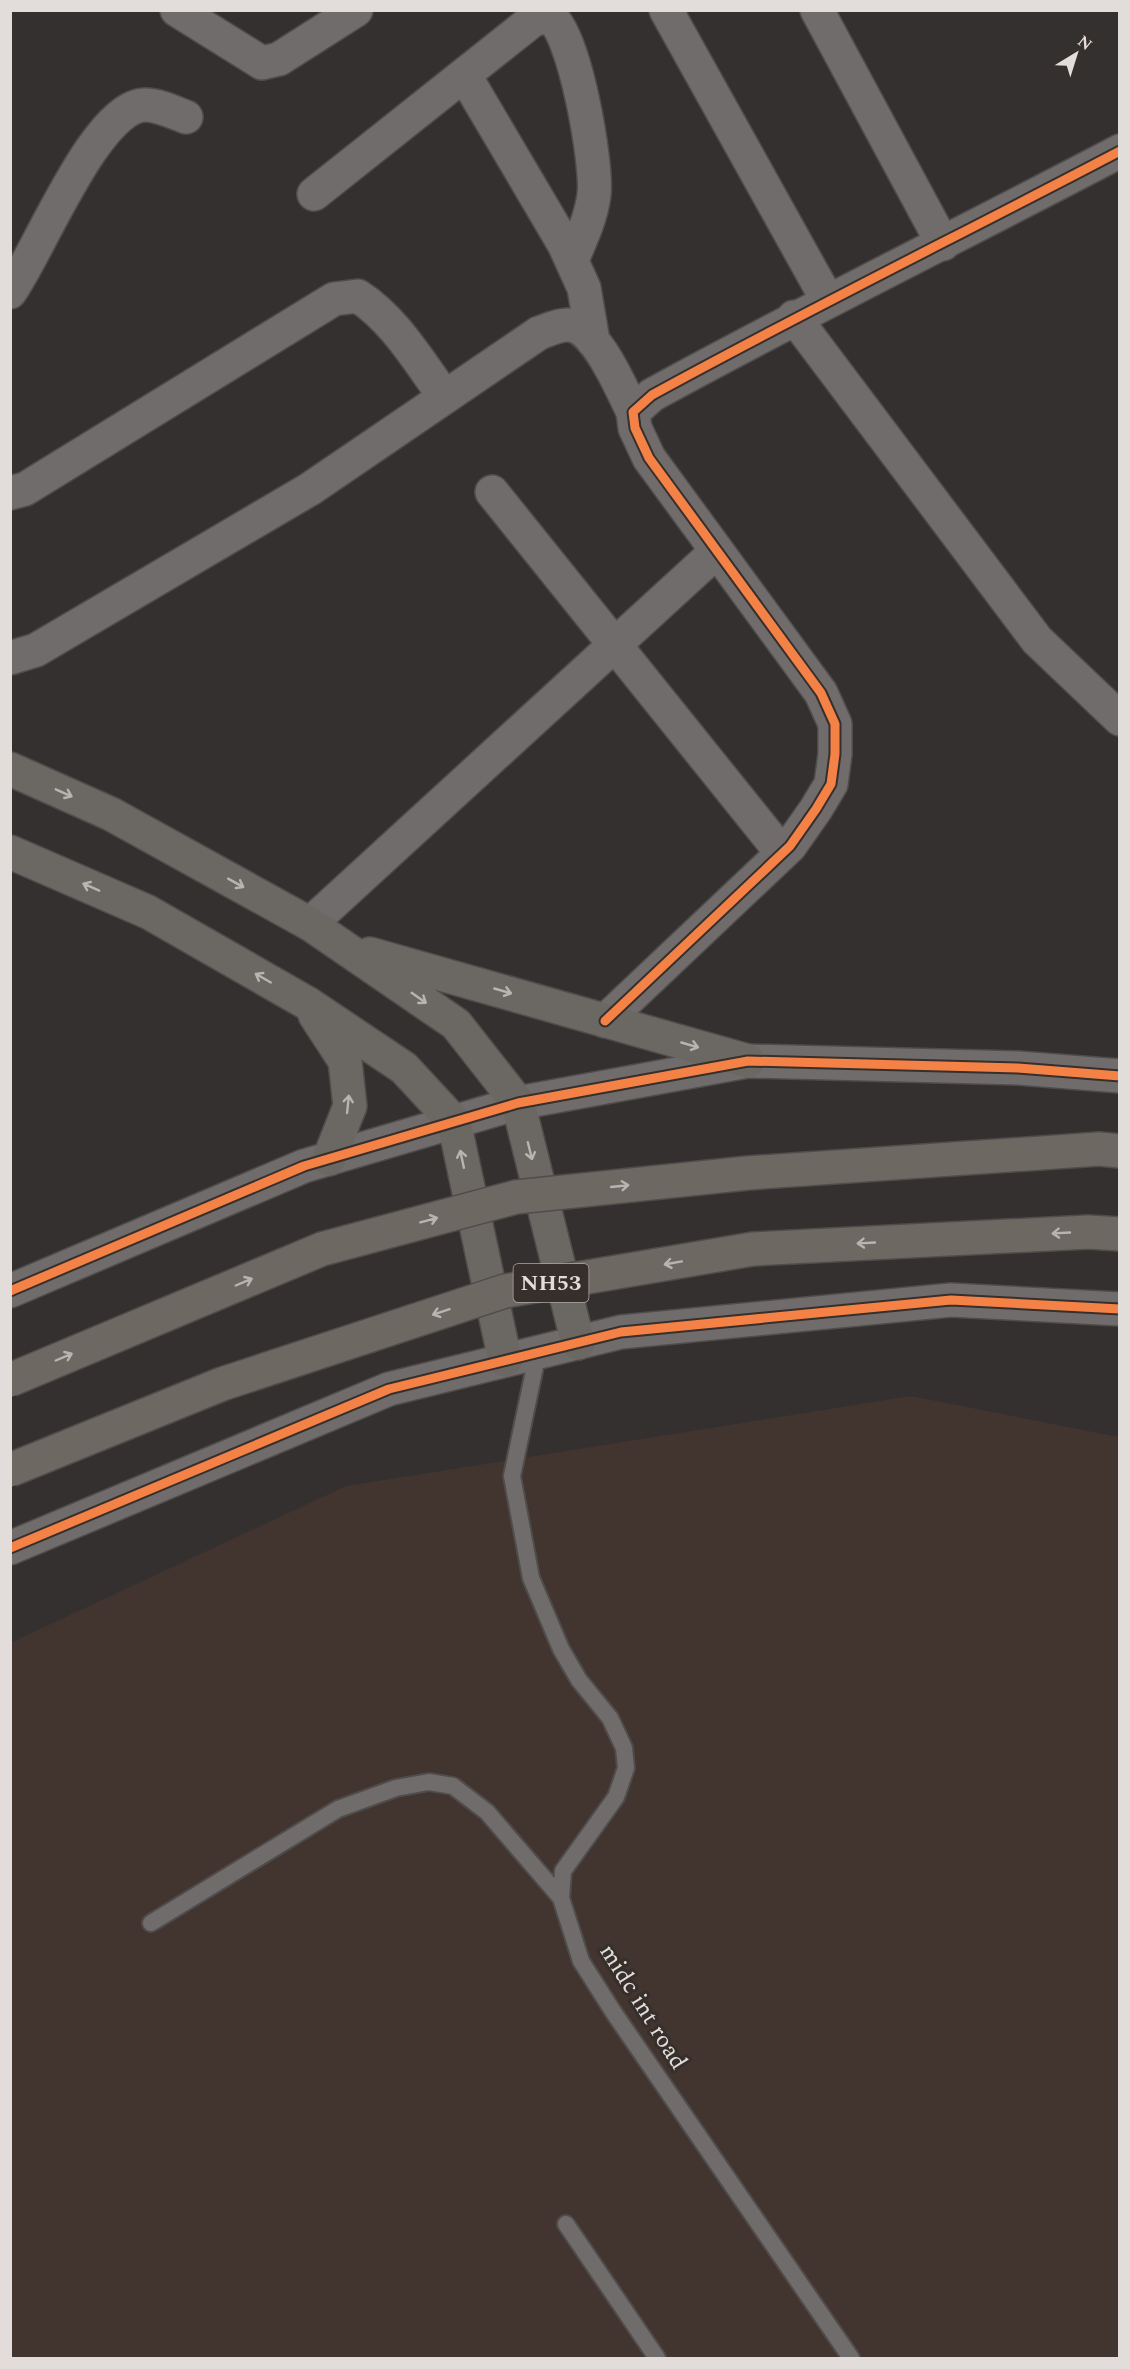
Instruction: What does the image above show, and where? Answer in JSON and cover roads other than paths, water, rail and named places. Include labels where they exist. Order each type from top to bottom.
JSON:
[{"type":"highway","points":[[10,1380],[322,1249],[516,1197],[748,1173],[1099,1149],[1119,1151]]},
{"type":"highway","name":"NH53","points":[[10,1470],[222,1384],[505,1291],[753,1249],[1088,1232],[1119,1234]]},
{"type":"main road","points":[[10,769],[111,814],[310,924],[456,1024],[518,1103],[578,1343]]},
{"type":"main road","points":[[10,852],[148,912],[307,1003],[404,1068],[454,1122],[505,1360]]},
{"type":"main road","points":[[345,947],[748,1061]]},
{"type":"main road","points":[[307,1003],[345,1061],[350,1106],[329,1159]]},
{"type":"street","points":[[177,10],[262,63],[279,59],[356,10]]},
{"type":"street","points":[[666,10],[828,301]]},
{"type":"street","points":[[817,10],[943,244]]},
{"type":"street","points":[[314,194],[533,20],[549,16],[557,24],[569,50],[586,112],[595,179],[591,212],[572,260]]},
{"type":"street","points":[[465,76],[572,260],[584,288],[593,341]]},
{"type":"street","points":[[10,292],[25,272],[84,159],[104,133],[128,111],[146,105],[186,117]]},
{"type":"street","points":[[633,412],[652,395],[794,317],[943,244],[1119,151]]},
{"type":"street","points":[[10,493],[25,489],[334,299],[358,296],[371,304],[392,327],[445,397]]},
{"type":"street","points":[[794,317],[1037,640],[1119,719]]},
{"type":"street","points":[[10,658],[36,650],[310,489],[540,333],[568,324],[581,329],[606,359],[633,412],[635,428],[649,458],[821,693],[835,724],[831,784],[790,846],[605,1021]]},
{"type":"street","points":[[492,492],[616,643],[782,854]]},
{"type":"street","points":[[310,924],[717,551]]},
{"type":"street","points":[[10,1291],[304,1166],[518,1103],[748,1061],[1018,1068],[1119,1076]]},
{"type":"street","points":[[10,1548],[389,1389],[621,1332],[951,1300],[1119,1309]]},
{"type":"lane","name":"midc int road","points":[[538,1352],[512,1476],[531,1578],[567,1660],[579,1680],[610,1718],[624,1748],[626,1768],[616,1797],[563,1871],[561,1898],[581,1961],[614,2013],[850,2358]]},
{"type":"lane","points":[[151,1923],[338,1809],[396,1788],[429,1782],[453,1786],[487,1812],[561,1898]]},
{"type":"lane","points":[[566,2224],[657,2358]]}]
